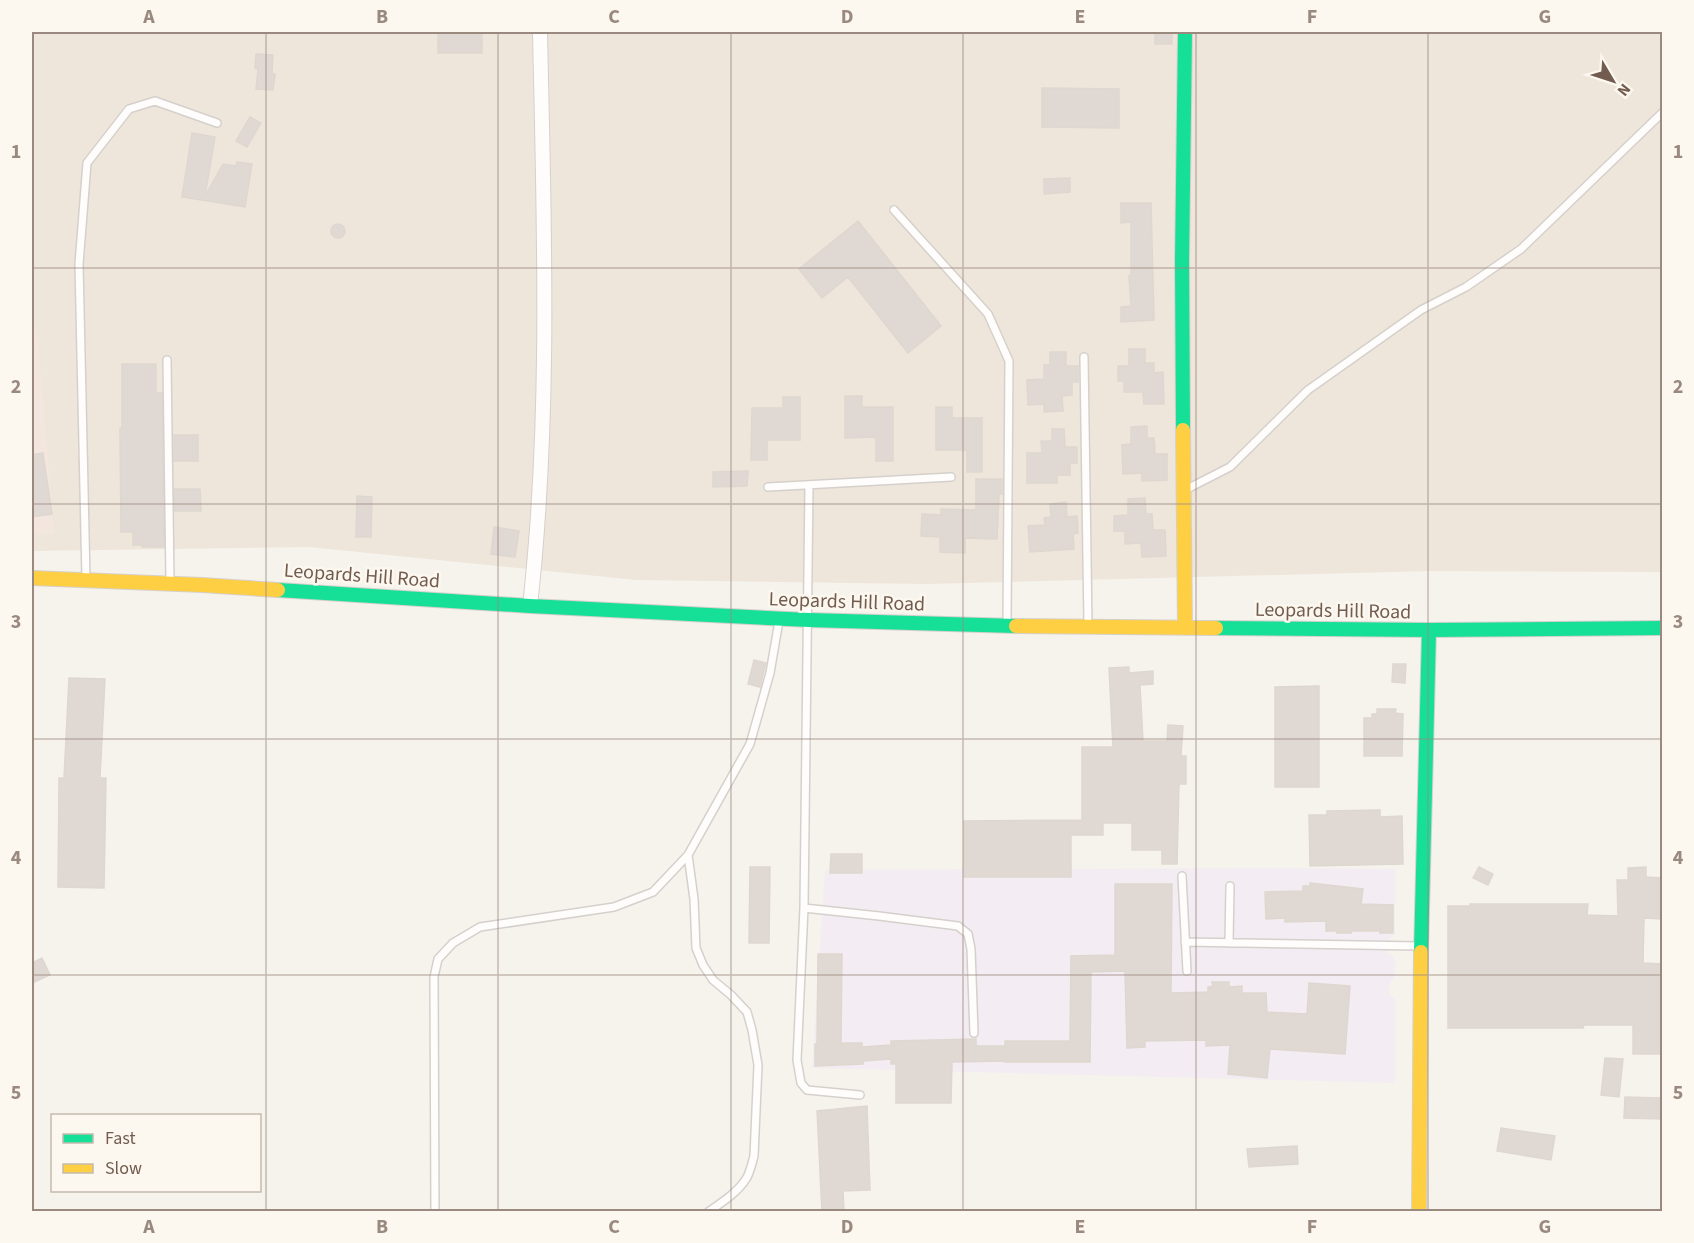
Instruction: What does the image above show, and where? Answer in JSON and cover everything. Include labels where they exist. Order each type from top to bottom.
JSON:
[{"type":"main road","points":[[1185,32],[1182,261],[1185,628]]},
{"type":"main road","name":"Leopards Hill Road","points":[[32,578],[202,585],[667,614],[809,620],[1185,628],[1429,630],[1662,628]]},
{"type":"main road","points":[[1419,1212],[1421,946],[1429,630]]},
{"type":"street","points":[[530,606],[537,542],[543,423],[540,32]]},
{"type":"lane","points":[[86,579],[79,264],[87,163],[129,110],[155,101],[217,123]]},
{"type":"lane","points":[[1184,490],[1230,467],[1242,458],[1285,411],[1317,384],[1421,310],[1466,287],[1521,249],[1662,112]]},
{"type":"lane","points":[[894,210],[988,314],[1009,361],[1007,626]]},
{"type":"lane","points":[[1084,357],[1088,627]]},
{"type":"lane","points":[[167,360],[170,585]]},
{"type":"lane","points":[[768,487],[951,477]]},
{"type":"lane","points":[[809,486],[804,908],[797,1060],[801,1083],[807,1090],[860,1095]]},
{"type":"lane","points":[[435,1212],[434,977],[438,959],[453,942],[480,927],[614,908],[653,892],[688,855],[750,744],[770,673],[779,618]]},
{"type":"lane","points":[[688,855],[694,899],[696,948],[713,980],[747,1012],[753,1030],[758,1065],[752,1166],[746,1179],[724,1202],[708,1212]]},
{"type":"lane","points":[[1182,876],[1187,971]]},
{"type":"lane","points":[[1229,943],[1230,886]]},
{"type":"lane","points":[[804,908],[958,926],[968,934],[971,949],[974,1033]]},
{"type":"lane","points":[[1185,942],[1421,946]]},
{"type":"shaded area","points":[[32,32],[1662,32],[1662,572],[1430,571],[926,584],[636,580],[309,547],[32,551]]},
{"type":"shaded area","points":[[37,328],[54,534],[32,535],[32,329]]},
{"type":"shaded area","points":[[1395,869],[1395,934],[1388,940],[1388,953],[1395,958],[1395,977],[1389,984],[1389,994],[1395,999],[1395,1083],[812,1068],[825,870]]},
{"type":"building","points":[[438,32],[482,32],[482,53],[438,53]]},
{"type":"building","points":[[1155,32],[1172,32],[1172,44],[1155,44]]},
{"type":"building","points":[[256,54],[273,55],[272,74],[275,74],[273,90],[256,89],[258,69],[255,68]]},
{"type":"building","points":[[1042,88],[1119,89],[1119,128],[1042,127]]},
{"type":"building","points":[[250,117],[261,123],[247,147],[236,141]]},
{"type":"building","points":[[192,133],[215,137],[205,196],[223,164],[236,166],[237,162],[252,164],[245,207],[182,197]]},
{"type":"building","points":[[1070,178],[1070,192],[1044,194],[1044,179]]},
{"type":"building","points":[[1121,203],[1151,203],[1154,320],[1121,322],[1121,307],[1131,306],[1129,276],[1131,275],[1131,222],[1121,223]]},
{"type":"building","points":[[858,221],[941,326],[908,353],[848,277],[822,298],[799,269]]},
{"type":"building","points":[[335,224],[341,224],[345,231],[341,238],[335,238],[331,234],[331,228]]},
{"type":"building","points":[[1129,349],[1145,349],[1145,363],[1154,363],[1154,373],[1163,372],[1164,404],[1144,404],[1143,392],[1124,392],[1124,381],[1118,381],[1118,366],[1129,366]]},
{"type":"building","points":[[1050,352],[1066,352],[1066,366],[1078,366],[1078,382],[1072,382],[1072,395],[1062,396],[1063,411],[1044,412],[1044,404],[1028,405],[1027,380],[1044,379],[1044,365],[1050,365]]},
{"type":"building","points":[[122,364],[156,364],[156,393],[162,393],[164,547],[133,545],[133,532],[121,532]]},
{"type":"building","points":[[845,396],[862,396],[862,407],[893,407],[893,461],[876,461],[876,437],[845,438]]},
{"type":"building","points":[[783,397],[800,397],[800,440],[767,440],[767,460],[751,460],[752,408],[783,408]]},
{"type":"building","points":[[936,407],[952,407],[952,418],[982,418],[982,472],[967,472],[967,450],[936,450]]},
{"type":"building","points":[[1147,426],[1147,438],[1154,438],[1155,454],[1167,454],[1167,480],[1142,481],[1142,473],[1123,474],[1122,445],[1131,444],[1131,427]]},
{"type":"building","points":[[1052,429],[1064,429],[1065,447],[1077,447],[1077,463],[1070,463],[1070,475],[1057,475],[1057,483],[1027,483],[1027,453],[1042,453],[1041,441],[1052,441]]},
{"type":"building","points":[[174,435],[198,435],[198,461],[174,461]]},
{"type":"building","points":[[43,453],[52,514],[32,517],[32,455]]},
{"type":"building","points":[[748,471],[747,486],[713,487],[713,472]]},
{"type":"building","points":[[976,479],[1002,479],[997,539],[965,538],[965,553],[940,552],[940,537],[921,536],[922,514],[941,515],[941,509],[976,510]]},
{"type":"building","points":[[174,489],[200,489],[201,511],[175,511]]},
{"type":"building","points":[[357,496],[372,497],[371,537],[356,537]]},
{"type":"building","points":[[1145,498],[1146,514],[1152,514],[1153,530],[1165,530],[1166,556],[1142,557],[1141,543],[1125,544],[1125,531],[1114,531],[1114,516],[1128,515],[1128,499]]},
{"type":"building","points":[[1066,502],[1067,517],[1077,516],[1078,533],[1073,534],[1074,549],[1030,552],[1028,526],[1045,525],[1044,518],[1051,517],[1050,504]]},
{"type":"building","points":[[494,527],[519,531],[515,557],[491,554]]},
{"type":"building","points":[[754,660],[766,663],[760,687],[748,684]]},
{"type":"building","points":[[1393,664],[1406,664],[1405,683],[1392,682]]},
{"type":"building","points":[[1129,667],[1129,673],[1153,671],[1153,684],[1140,685],[1143,741],[1167,741],[1168,725],[1183,726],[1181,756],[1186,756],[1186,784],[1179,784],[1177,864],[1162,864],[1162,850],[1132,850],[1132,823],[1103,823],[1103,835],[1071,835],[1071,877],[964,877],[964,821],[1082,820],[1082,747],[1113,747],[1109,668]]},
{"type":"building","points":[[69,678],[105,679],[100,778],[106,778],[104,888],[58,887],[59,778],[64,778]]},
{"type":"building","points":[[1319,686],[1319,787],[1275,787],[1275,687]]},
{"type":"building","points":[[1377,709],[1396,709],[1395,713],[1403,714],[1402,756],[1364,756],[1364,718],[1372,718],[1372,714],[1377,714]]},
{"type":"building","points":[[1380,810],[1380,817],[1402,816],[1403,864],[1310,866],[1309,815],[1327,815],[1327,811]]},
{"type":"building","points":[[831,854],[862,854],[862,873],[830,873]]},
{"type":"building","points":[[750,867],[770,867],[769,943],[749,943]]},
{"type":"building","points":[[1479,867],[1493,874],[1488,885],[1473,878]]},
{"type":"building","points":[[1646,867],[1646,877],[1662,878],[1662,919],[1644,918],[1643,963],[1662,964],[1662,1054],[1633,1054],[1633,1025],[1584,1025],[1583,1028],[1448,1028],[1448,906],[1588,904],[1587,915],[1618,916],[1617,880],[1628,880],[1628,868]]},
{"type":"building","points":[[1310,883],[1363,889],[1361,904],[1393,905],[1393,933],[1351,931],[1351,933],[1337,933],[1337,931],[1326,931],[1326,921],[1285,922],[1285,918],[1266,919],[1265,892],[1303,891],[1303,886],[1310,886]]},
{"type":"building","points":[[1115,884],[1172,884],[1171,993],[1208,992],[1208,987],[1213,986],[1212,982],[1229,982],[1229,987],[1242,986],[1242,993],[1266,993],[1267,1012],[1307,1014],[1309,983],[1350,986],[1345,1054],[1270,1049],[1267,1078],[1228,1074],[1230,1045],[1206,1046],[1206,1040],[1145,1041],[1145,1047],[1127,1048],[1125,971],[1091,972],[1090,1062],[952,1062],[951,1103],[896,1103],[896,1064],[891,1064],[891,1059],[863,1061],[863,1064],[815,1066],[818,954],[842,954],[841,1043],[862,1043],[862,1047],[891,1045],[891,1041],[976,1039],[976,1046],[1005,1046],[1005,1041],[1070,1041],[1071,956],[1115,955]]},
{"type":"building","points":[[42,958],[50,975],[32,983],[32,963]]},
{"type":"building","points":[[1605,1058],[1623,1059],[1619,1097],[1601,1095]]},
{"type":"building","points":[[1625,1097],[1662,1098],[1662,1119],[1624,1118]]},
{"type":"building","points":[[867,1106],[870,1190],[843,1191],[844,1212],[822,1212],[817,1111]]},
{"type":"building","points":[[1501,1128],[1555,1136],[1551,1160],[1497,1151]]},
{"type":"building","points":[[1297,1146],[1298,1164],[1249,1167],[1247,1149]]},
{"type":"traffic: fast","points":[[1183,430],[1182,261],[1185,32]]},
{"type":"traffic: fast","points":[[278,590],[809,620],[1016,626]]},
{"type":"traffic: fast","points":[[1216,628],[1429,630],[1662,628]]},
{"type":"traffic: fast","points":[[1421,952],[1429,630]]},
{"type":"traffic: slow","points":[[1183,430],[1185,628]]},
{"type":"traffic: slow","points":[[32,578],[278,590]]},
{"type":"traffic: slow","points":[[1016,626],[1216,628]]},
{"type":"traffic: slow","points":[[1419,1212],[1421,952]]}]
